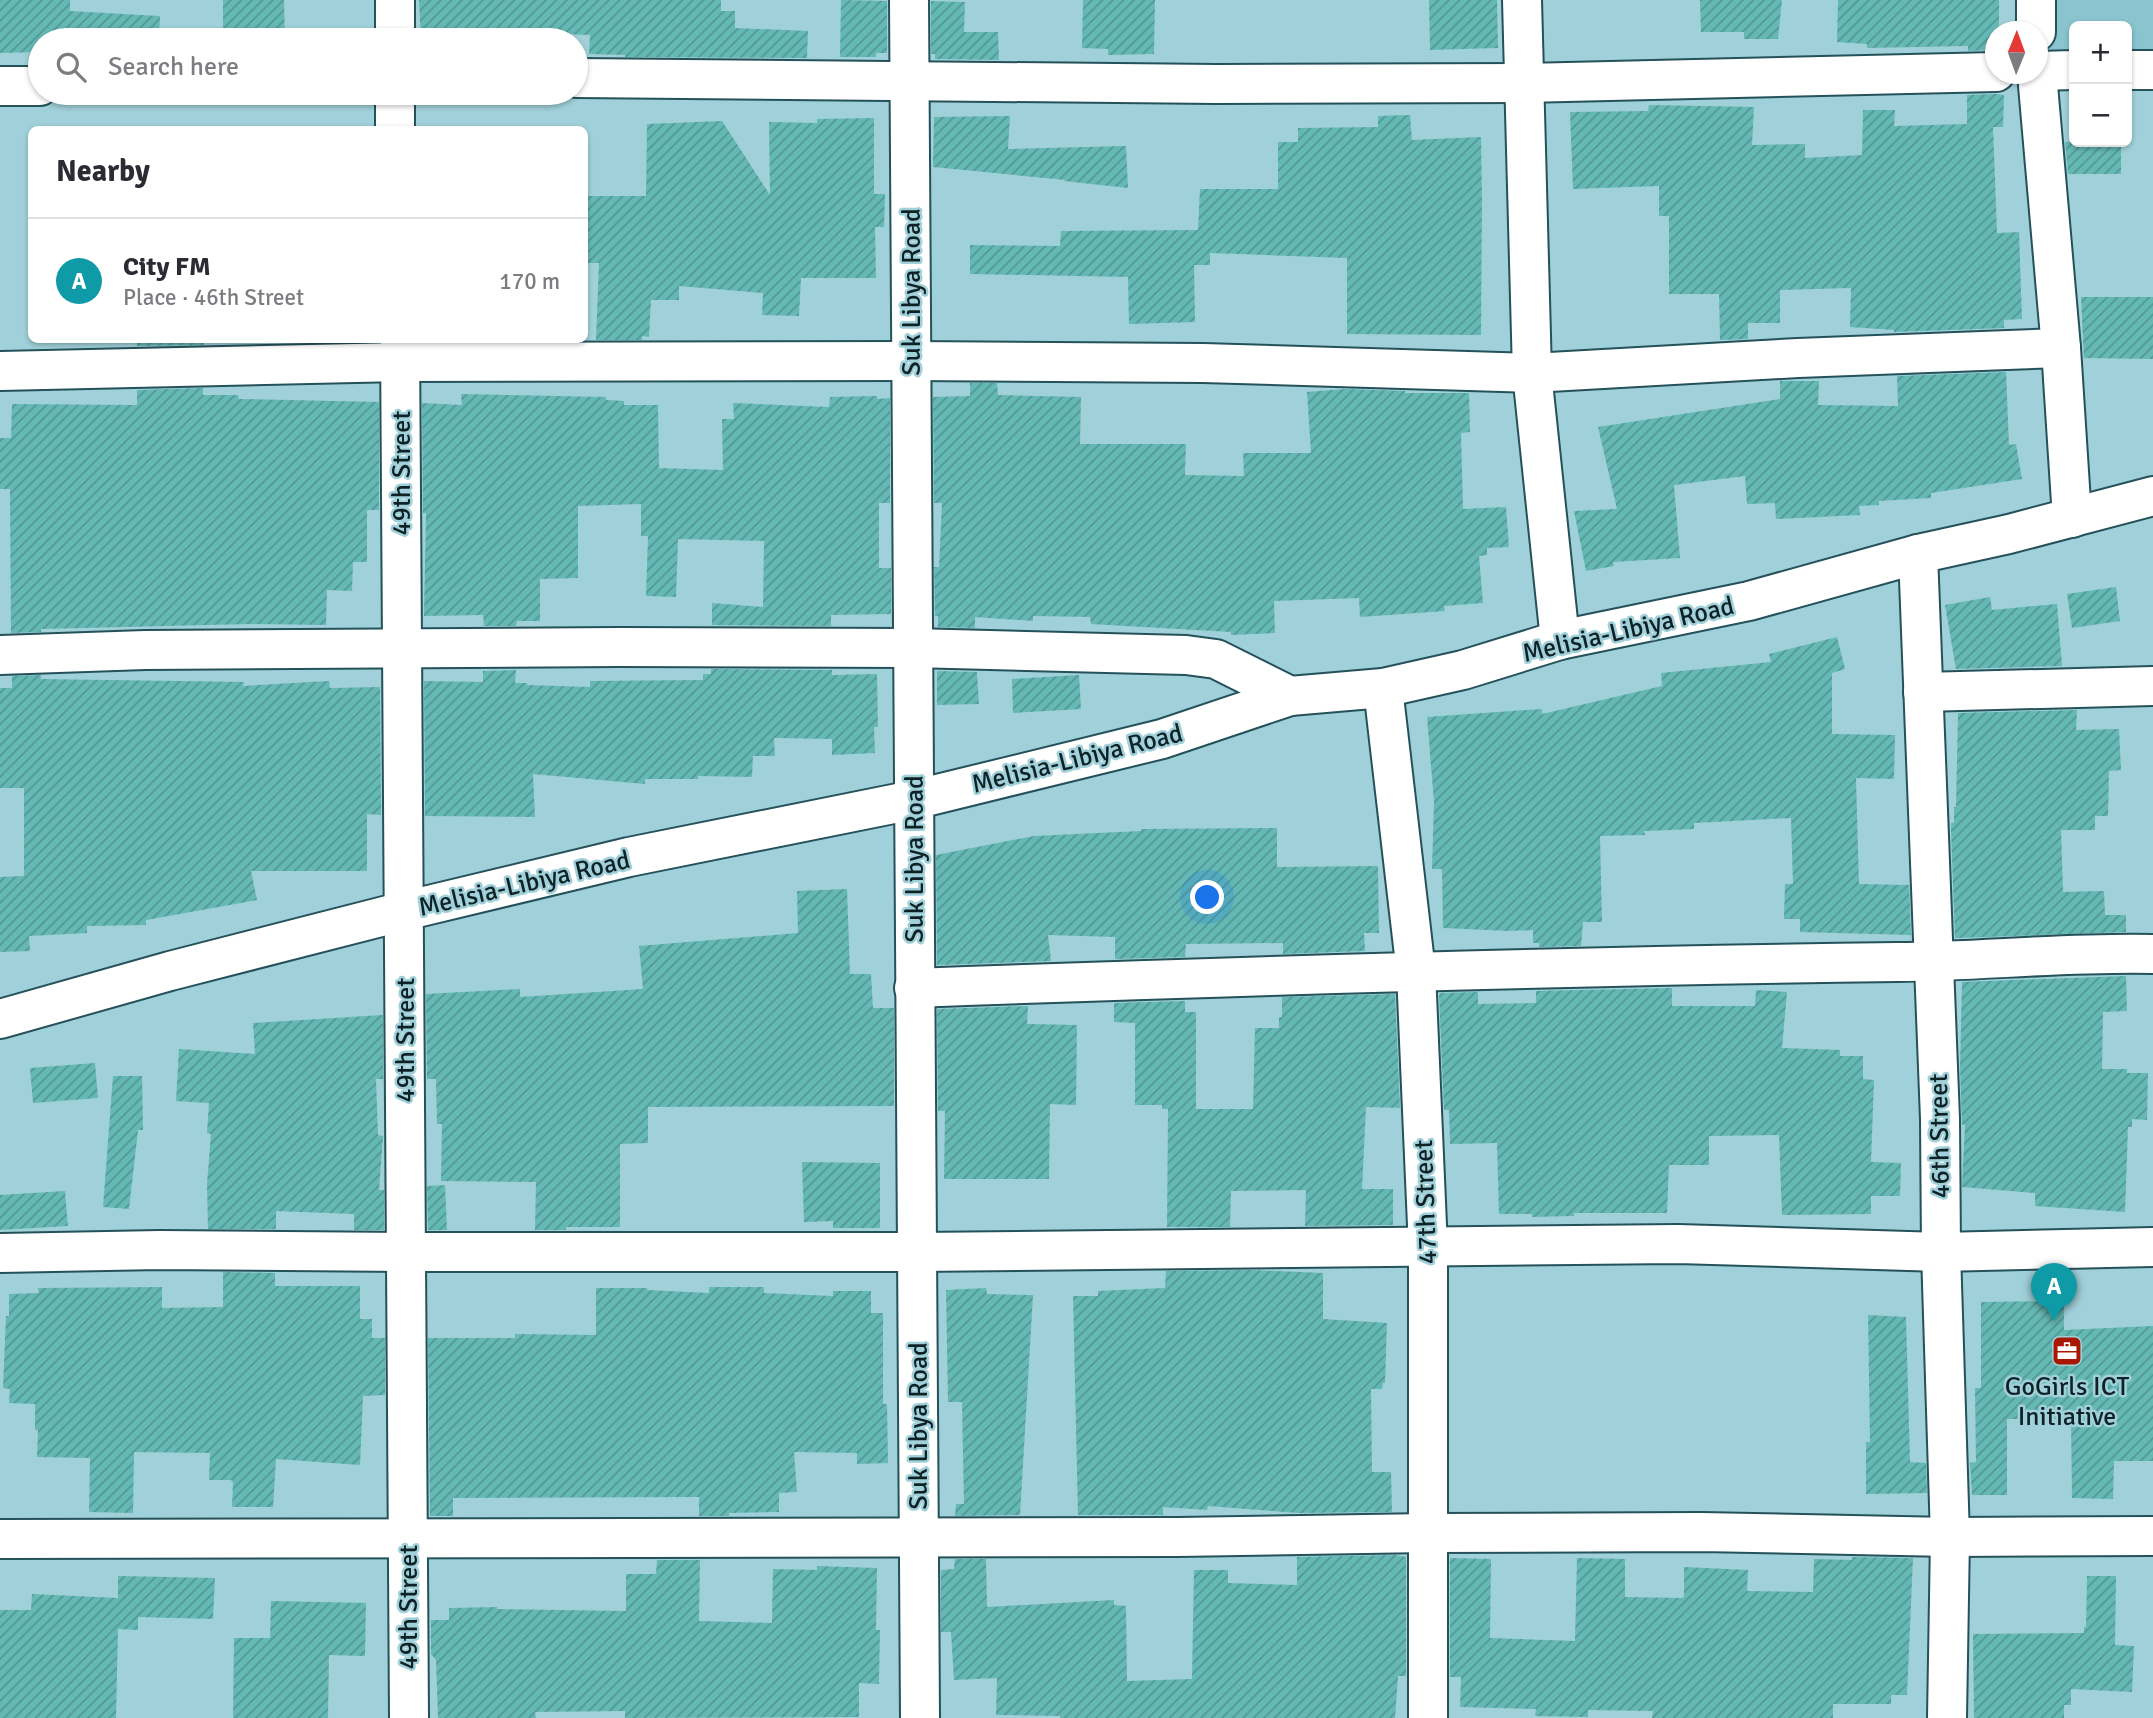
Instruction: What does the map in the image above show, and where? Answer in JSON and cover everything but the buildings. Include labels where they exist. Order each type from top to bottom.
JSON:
[{"type":"street","points":[[395,0],[395,28]]},
{"type":"street","name":"Suk Libya Road","points":[[909,0],[920,1718]]},
{"type":"street","points":[[1522,0],[1532,373],[1560,640]]},
{"type":"street","points":[[2036,0],[2036,21]]},
{"type":"street","points":[[2132,70],[2153,70]]},
{"type":"street","points":[[2048,72],[2069,71]]},
{"type":"street","points":[[588,78],[1523,83],[1985,72]]},
{"type":"street","points":[[2038,84],[2061,348],[2072,518]]},
{"type":"street","points":[[0,86],[28,86]]},
{"type":"street","points":[[395,105],[395,126]]},
{"type":"street","points":[[0,371],[400,351],[1203,363],[1532,373],[1798,358],[2061,348]]},
{"type":"street","name":"49th Street","points":[[400,351],[409,1718]]},
{"type":"street","name":"Melisia-Libiya Road","points":[[0,1019],[170,971],[404,911],[629,857],[913,800],[1162,739],[1290,696],[1383,688],[1463,670],[1560,640],[1749,601],[1918,554],[2009,534],[2153,496]]},
{"type":"street","name":"46th Street","points":[[1918,554],[1940,1119],[1941,1252],[1950,1536],[1947,1718]]},
{"type":"street","points":[[0,655],[145,650],[619,647],[913,648],[1172,655],[1216,659],[1290,696]]},
{"type":"street","points":[[1923,692],[2153,686]]},
{"type":"street","name":"47th Street","points":[[1383,688],[1416,972],[1428,1248],[1428,1718]]},
{"type":"street","points":[[914,988],[1707,964],[2153,954]]},
{"type":"street","points":[[0,1254],[160,1250],[916,1252],[1678,1244],[1941,1252],[2153,1247]]},
{"type":"street","points":[[0,1539],[1178,1538],[1428,1533],[1701,1532],[2153,1536]]},
{"type":"shaded area","points":[[2050,0],[2153,0],[2153,61],[2132,60],[2132,21],[2069,21],[2069,60],[2048,60]]},
{"type":"place","name":"City FM","points":[[2054,1321]]},
{"type":"place","name":"GoGirls ICT Initiative","points":[[2067,1351]]}]
